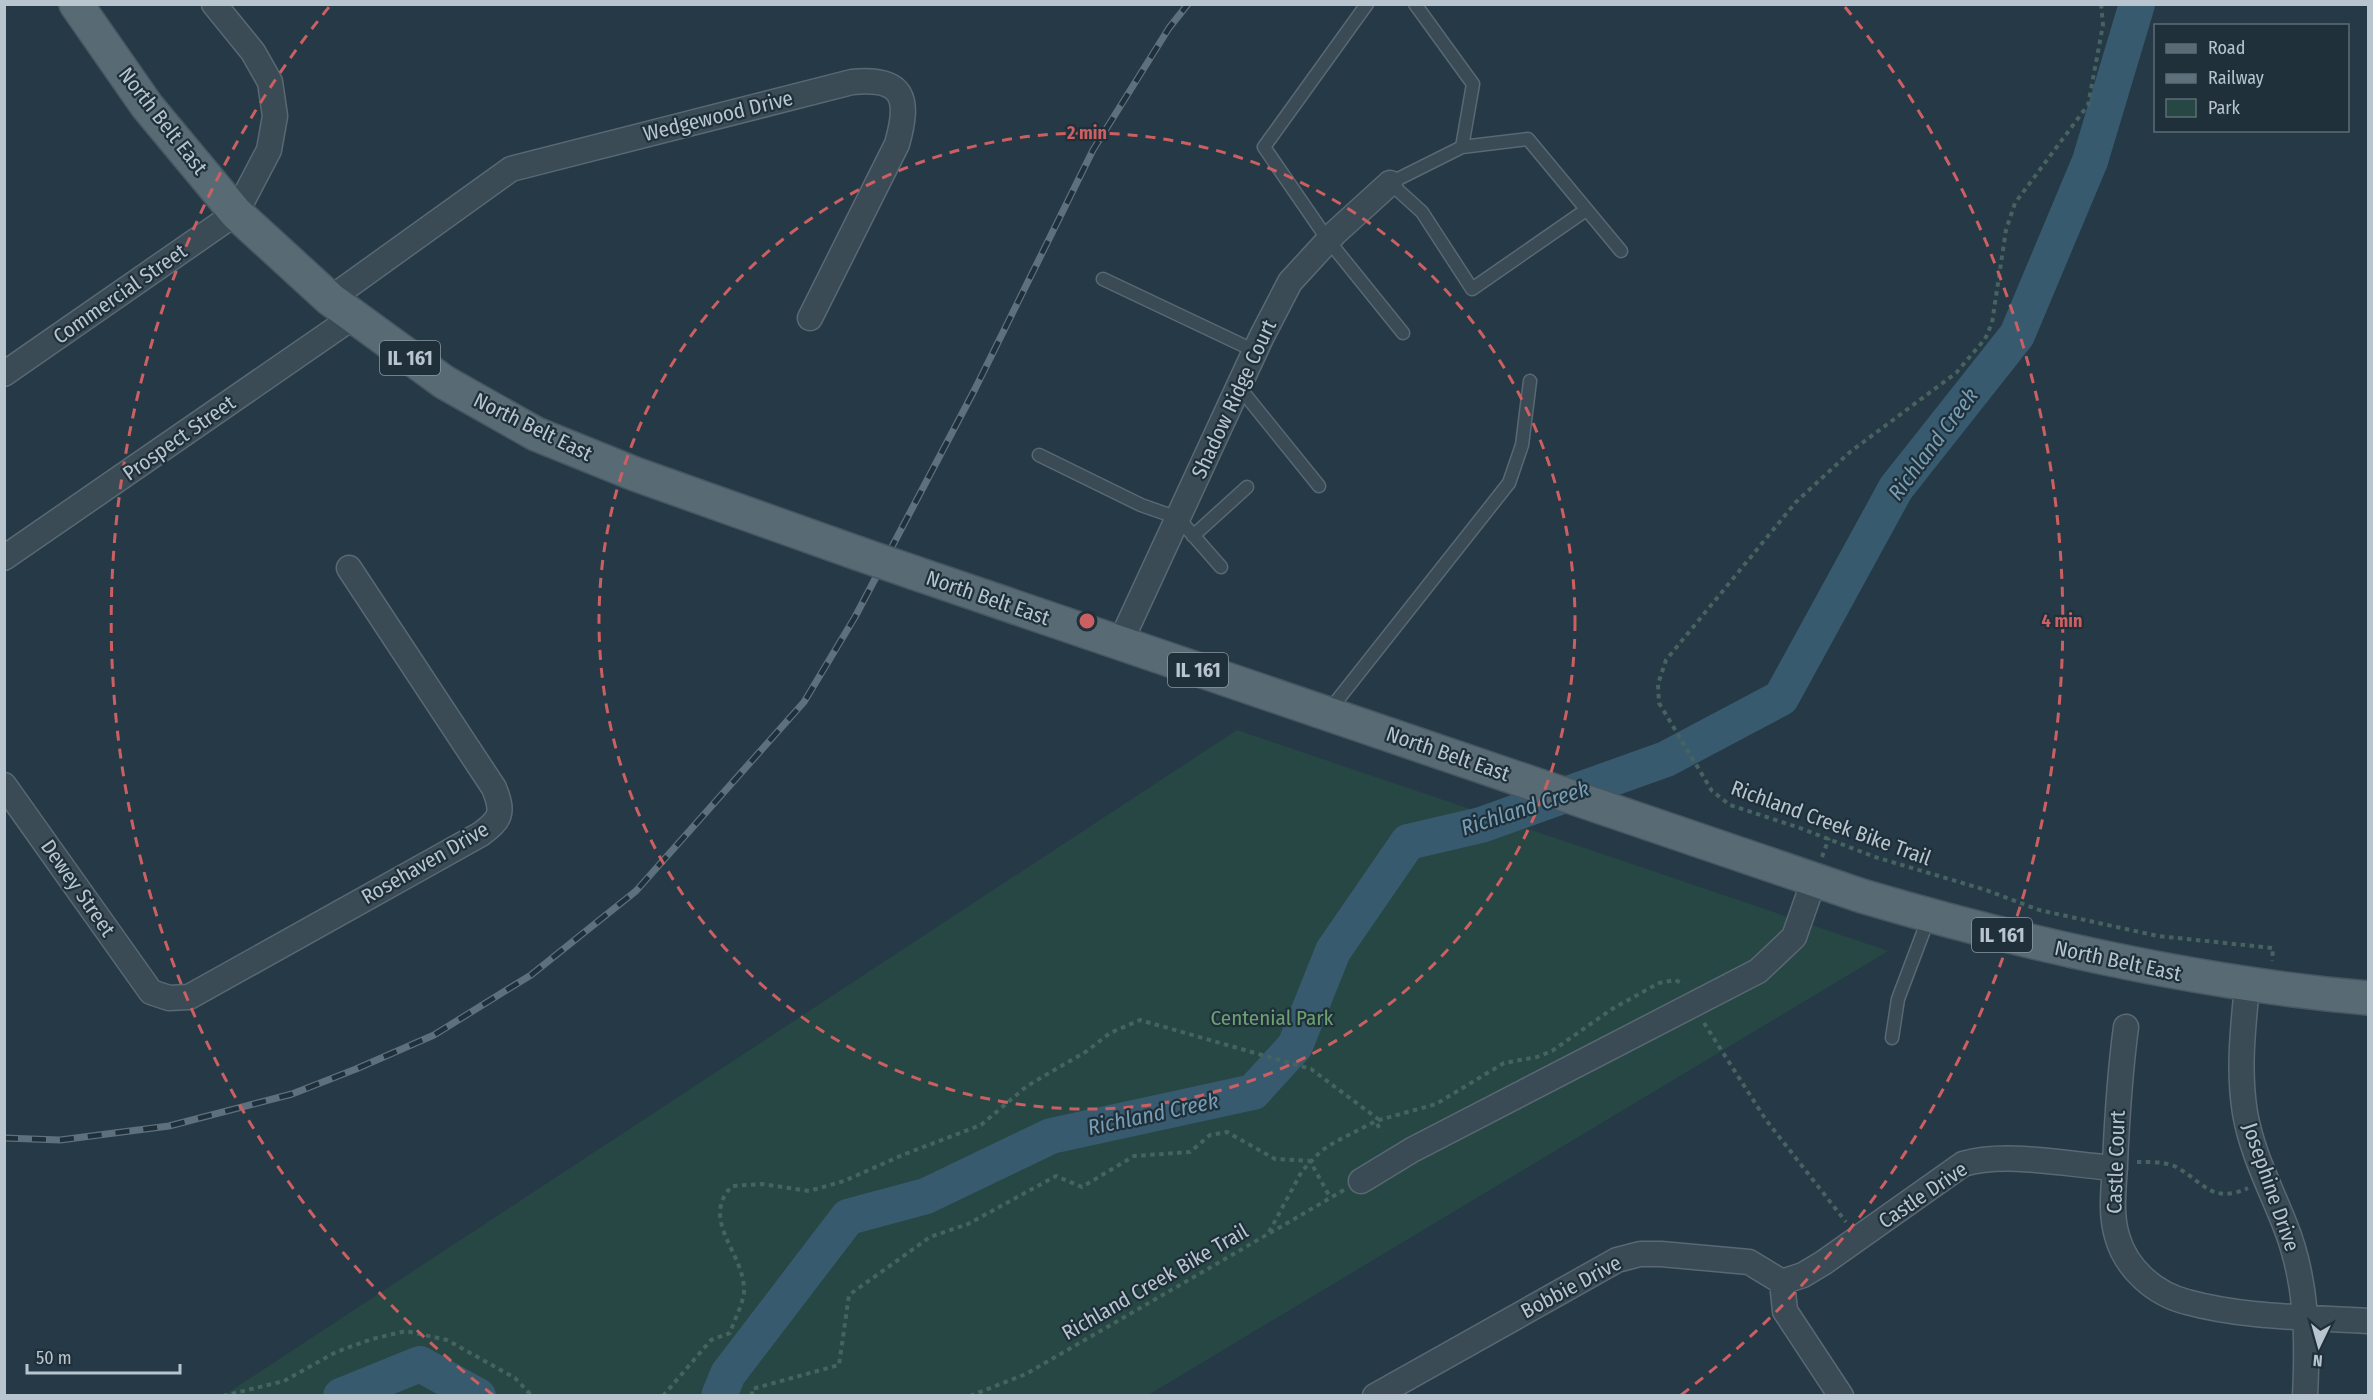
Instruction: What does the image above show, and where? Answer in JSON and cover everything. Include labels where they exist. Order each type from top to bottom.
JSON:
[{"type":"main road","name":"North Belt East","points":[[86,8],[147,106],[236,213],[342,308],[444,382],[536,434],[635,474],[915,573],[1814,880],[1930,916],[1973,929],[2156,970],[2258,987],[2368,998]]},
{"type":"street","points":[[214,4],[253,52],[270,82],[275,116],[269,150],[236,213]]},
{"type":"street","name":"Wedgewood Drive","points":[[342,308],[511,169],[852,82],[874,80],[890,84],[901,98],[904,117],[897,144],[810,318]]},
{"type":"street","name":"Shadow Ridge Court","points":[[1120,643],[1186,527],[1239,387],[1290,282],[1328,240],[1390,183]]},
{"type":"street","name":"Commercial Street","points":[[4,374],[236,213]]},
{"type":"street","name":"Prospect Street","points":[[4,558],[342,308]]},
{"type":"street","name":"Rosehaven Drive","points":[[151,992],[169,998],[189,997],[481,834],[497,822],[500,801],[494,788],[349,568]]},
{"type":"street","name":"Dewey Street","points":[[4,785],[151,992]]},
{"type":"street","points":[[1361,1181],[1412,1150],[1739,982],[1773,959],[1794,937],[1814,880]]},
{"type":"street","name":"Josephine Drive","points":[[2258,987],[2241,1050],[2242,1085],[2252,1147],[2285,1225],[2297,1264],[2306,1317],[2305,1395]]},
{"type":"street","name":"Castle Court","points":[[2126,1027],[2113,1213],[2117,1236],[2125,1256],[2139,1275],[2162,1292],[2185,1302],[2218,1309],[2368,1321]]},
{"type":"street","name":"Castle Drive","points":[[1782,1282],[1803,1275],[1859,1239],[1963,1164],[1980,1159],[2115,1168]]},
{"type":"street","name":"Bobbie Drive","points":[[1375,1395],[1617,1260],[1640,1254],[1661,1254],[1749,1262],[1782,1282]]},
{"type":"street","points":[[1782,1282],[1785,1311],[1831,1392]]},
{"type":"lane","points":[[1367,4],[1264,147],[1328,240],[1403,333]]},
{"type":"lane","points":[[1414,4],[1473,84],[1462,147]]},
{"type":"lane","points":[[1586,210],[1472,289],[1422,212],[1390,183],[1462,147],[1528,139],[1621,251]]},
{"type":"lane","points":[[1103,279],[1255,351]]},
{"type":"lane","points":[[1327,713],[1491,510],[1509,483],[1522,445],[1530,381]]},
{"type":"lane","points":[[1239,387],[1319,486]]},
{"type":"lane","points":[[1039,455],[1186,527],[1221,567]]},
{"type":"lane","points":[[1186,527],[1247,487]]},
{"type":"lane","points":[[1892,1038],[1898,999],[1930,916]]},
{"type":"path","name":"Richland Creek Bike Trail","points":[[2101,4],[2103,25],[2088,105],[2015,203],[2006,230],[1992,323],[1984,339],[1956,372],[1850,452],[1796,502],[1666,660],[1658,684],[1659,703],[1712,791],[1730,805],[1800,828],[1875,857],[1996,894],[2039,910],[2157,936],[2273,948],[2258,987]]},
{"type":"path","name":"Richland Creek Bike Trail","points":[[970,1395],[1026,1374],[1268,1234],[1285,1200],[1310,1161],[1335,1142],[1376,1121],[1436,1104],[1503,1063],[1537,1057],[1551,1051],[1612,1009],[1659,983],[1675,980],[1684,984],[1766,1120],[1859,1239]]},
{"type":"path","points":[[663,1395],[711,1340],[730,1333],[744,1289],[734,1251],[718,1214],[721,1198],[732,1186],[762,1184],[809,1191],[844,1181],[981,1125],[1027,1086],[1087,1052],[1110,1034],[1140,1020],[1311,1069],[1378,1119],[1376,1121],[1382,1132]]},
{"type":"path","points":[[752,1395],[752,1389],[839,1365],[849,1295],[930,1238],[968,1224],[1056,1176],[1082,1187],[1134,1156],[1190,1152],[1210,1135],[1227,1132],[1275,1159],[1310,1161],[1330,1197]]},
{"type":"path","points":[[2115,1168],[2129,1162],[2164,1163],[2176,1167],[2214,1193],[2225,1194],[2239,1192],[2265,1180]]},
{"type":"path","points":[[1268,1234],[1361,1181]]},
{"type":"path","points":[[223,1395],[284,1381],[336,1352],[372,1339],[406,1331],[447,1340],[515,1378],[532,1395]]},
{"type":"green space","name":"Centenial Park","points":[[1237,730],[1888,951],[1148,1395],[223,1396]]},
{"type":"waterway","name":"Richland Creek","points":[[719,1396],[728,1374],[848,1217],[926,1196],[1051,1136],[1253,1092],[1295,1046],[1333,951],[1408,842],[1481,825],[1666,759],[1781,698],[1896,488],[2017,335],[2090,161],[2137,4]]},
{"type":"waterway","name":"Richland Creek","points":[[341,1396],[420,1364],[478,1396]]},
{"type":"railway","points":[[4,1138],[60,1140],[169,1126],[292,1094],[356,1069],[434,1035],[531,975],[636,891],[804,702],[855,617],[975,389],[1093,150],[1169,28],[1188,4]]}]
